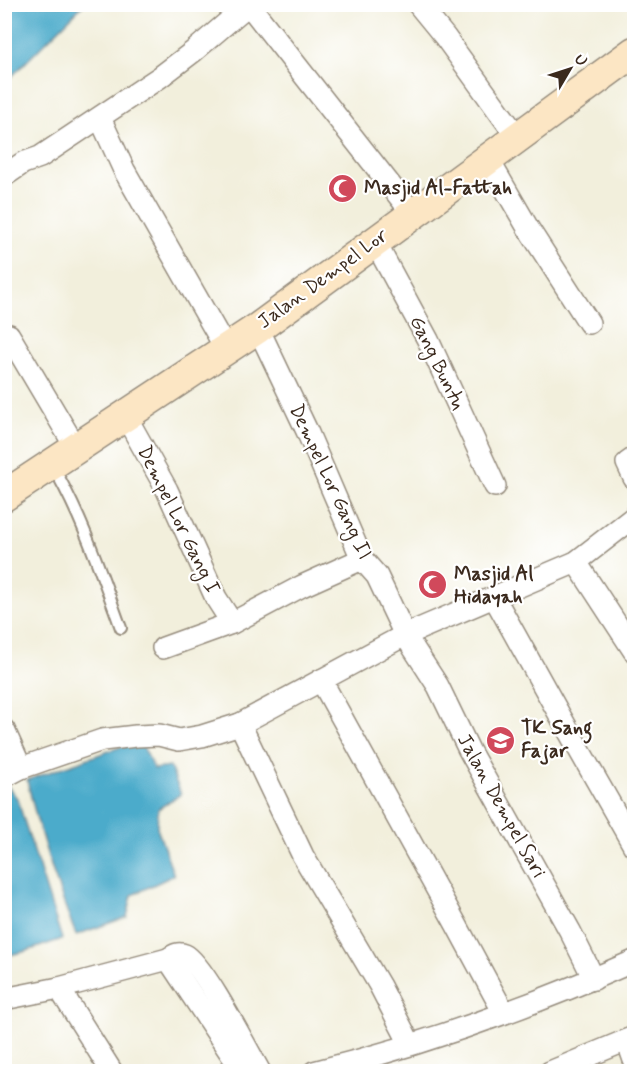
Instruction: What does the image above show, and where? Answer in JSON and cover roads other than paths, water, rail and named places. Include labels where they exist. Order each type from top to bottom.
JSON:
[{"type":"street","points":[[4,176],[23,163],[40,157],[160,77],[249,4],[413,214]]},
{"type":"street","points":[[418,4],[445,37],[518,138]]},
{"type":"street","name":"Jalan Dempel Lor","points":[[4,496],[258,328],[633,56]]},
{"type":"street","points":[[100,118],[124,170],[226,349]]},
{"type":"street","points":[[488,159],[528,228],[589,323]]},
{"type":"street","name":"Gang Buntu","points":[[375,242],[428,340],[495,486]]},
{"type":"street","name":"Dempel Lor Gang II","points":[[258,328],[307,431],[362,559],[377,576],[405,635]]},
{"type":"street","points":[[9,334],[76,448]]},
{"type":"street","name":"Dempel Lor Gang I","points":[[125,415],[167,490],[216,598],[232,623]]},
{"type":"street","points":[[634,458],[627,463],[634,478]]},
{"type":"street","points":[[4,730],[13,773],[102,740],[159,735],[179,740],[202,736],[240,724],[405,635],[576,562],[634,517]]},
{"type":"street","points":[[164,648],[232,623],[302,586],[362,559]]},
{"type":"street","points":[[576,562],[634,651]]},
{"type":"street","points":[[494,597],[634,846]]},
{"type":"street","name":"Jalan Dempel Sari","points":[[405,635],[438,686],[469,750],[570,931],[594,979]]},
{"type":"street","points":[[321,680],[504,1013]]},
{"type":"street","points":[[240,724],[303,856],[380,986],[410,1044]]},
{"type":"street","points":[[4,999],[59,988],[168,958],[175,954],[183,954],[191,959],[214,991],[260,1071]]},
{"type":"street","points":[[168,958],[243,1071]]},
{"type":"street","points":[[314,1071],[378,1064],[410,1044],[504,1013],[634,962]]},
{"type":"street","points":[[59,988],[112,1071]]},
{"type":"street","points":[[559,1070],[632,1046]]},
{"type":"lane","points":[[52,465],[66,489],[87,538],[121,628]]},
{"type":"water","points":[[4,5],[83,5],[5,83]]},
{"type":"water","points":[[140,740],[154,769],[170,767],[181,794],[158,809],[157,828],[174,875],[132,895],[127,917],[76,935],[48,858],[27,780]]},
{"type":"water","points":[[4,784],[17,798],[62,939],[5,956]]},
{"type":"place","name":"Masjid Al-Fattah","points":[[343,188]]},
{"type":"place","name":"Masjid Al Hidayah","points":[[433,585]]},
{"type":"place","name":"TK Sang Fajar","points":[[500,740]]}]
